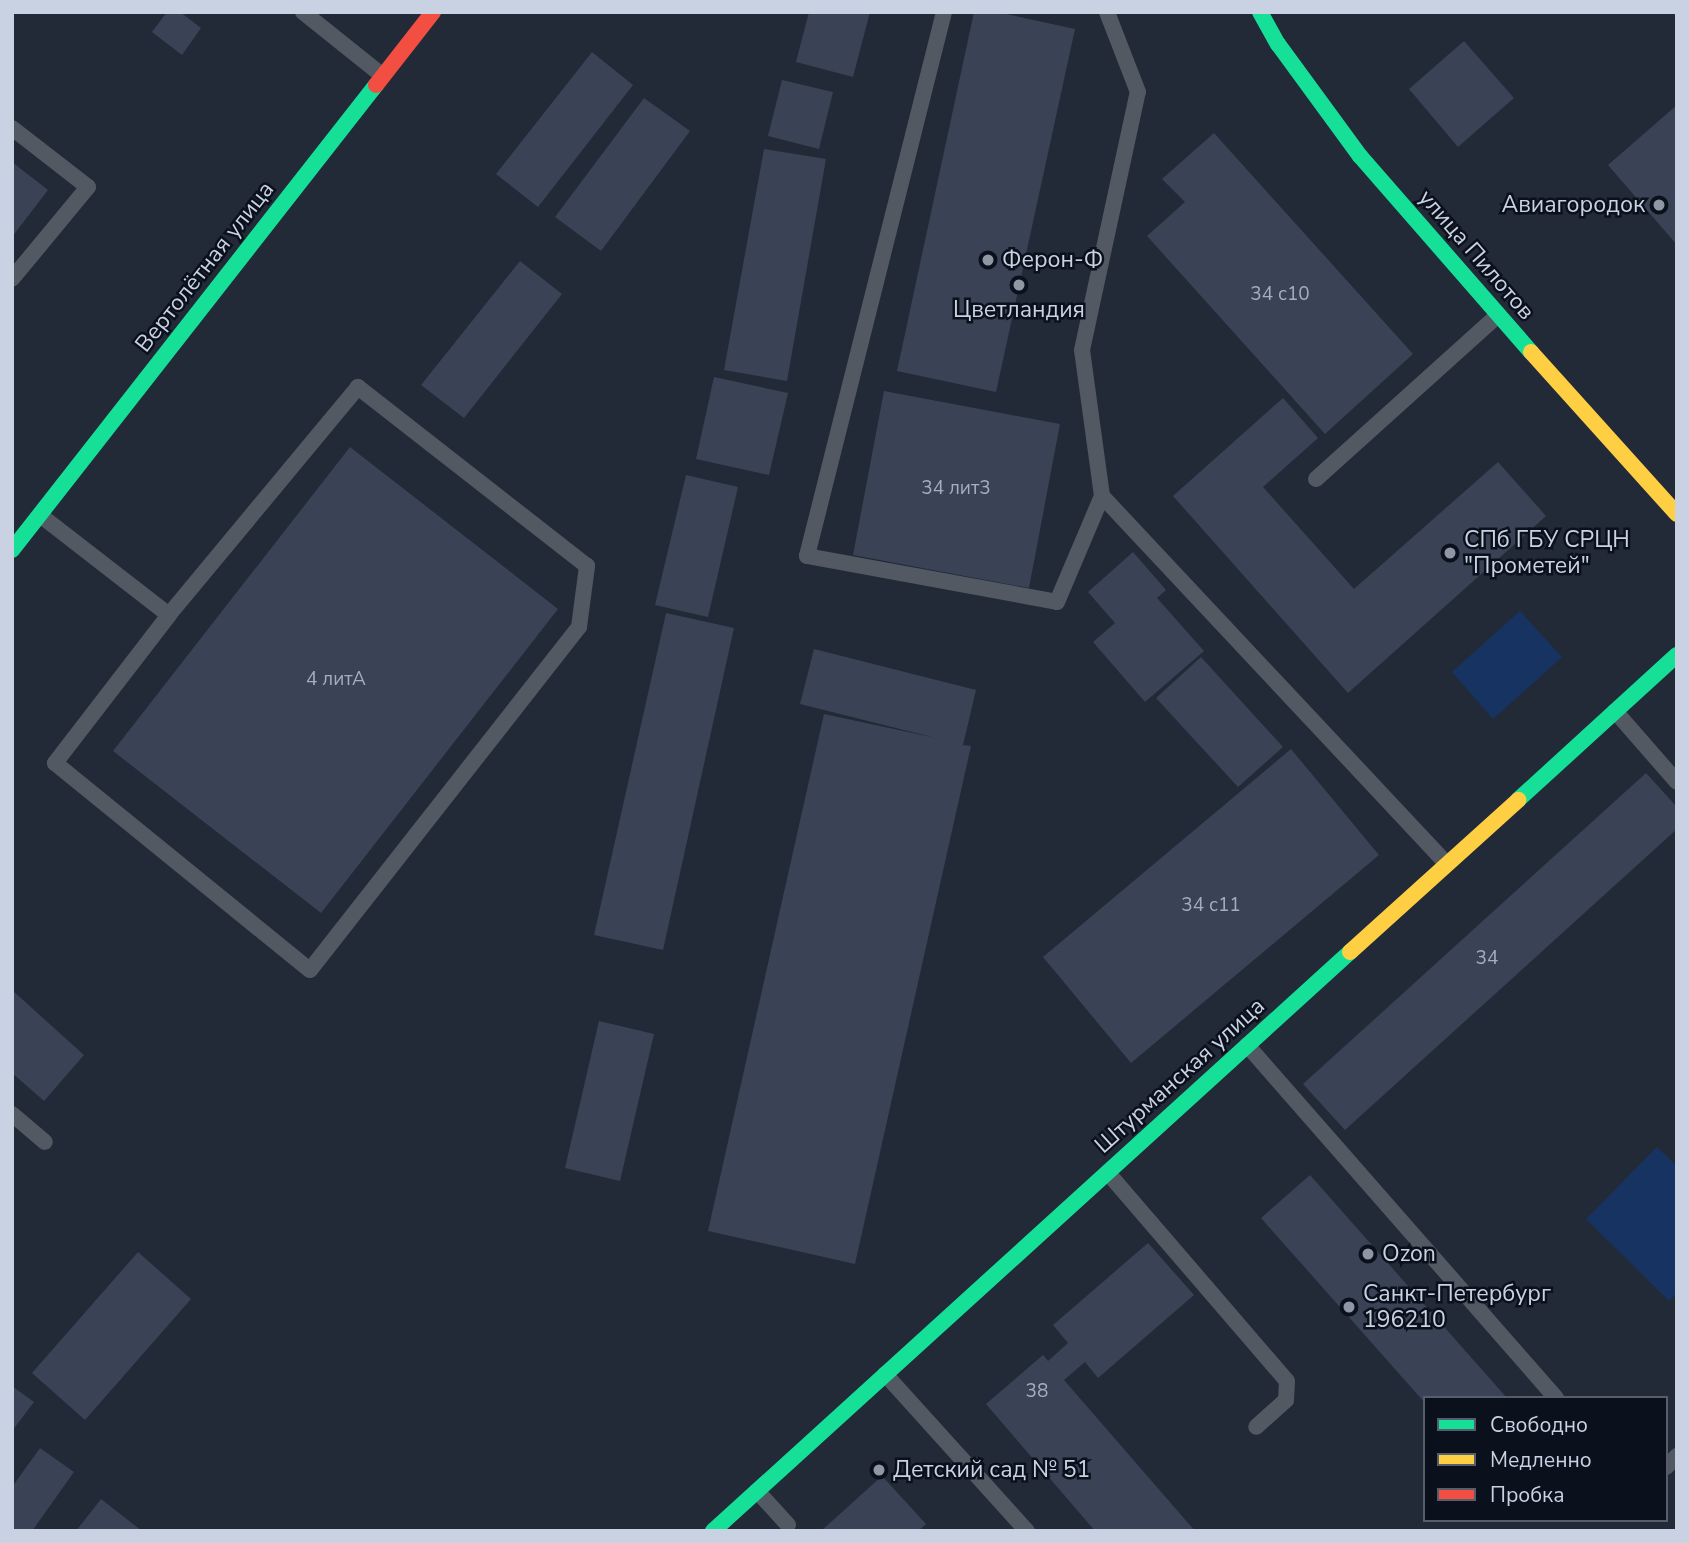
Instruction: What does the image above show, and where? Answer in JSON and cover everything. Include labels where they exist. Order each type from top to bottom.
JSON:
[{"type":"street","name":"Вертолётная улица","points":[[12,550],[433,12]]},
{"type":"street","name":"улица Пилотов","points":[[1261,12],[1278,44],[1360,156],[1677,514]]},
{"type":"street","name":"Штурманская улица","points":[[713,1531],[1677,655]]},
{"type":"lane","points":[[303,12],[383,76]]},
{"type":"lane","points":[[944,12],[807,556],[1057,602],[1102,496],[1082,350],[1138,92],[1107,12]]},
{"type":"lane","points":[[1246,12],[1278,44]]},
{"type":"lane","points":[[12,128],[88,187],[12,279]]},
{"type":"lane","points":[[1316,479],[1498,315]]},
{"type":"lane","points":[[358,387],[587,566],[579,627],[310,970],[55,763],[169,615],[358,387]]},
{"type":"lane","points":[[1102,496],[1447,864]]},
{"type":"lane","points":[[40,515],[169,615]]},
{"type":"lane","points":[[1615,711],[1677,782]]},
{"type":"lane","points":[[1248,1045],[1554,1396]]},
{"type":"lane","points":[[12,1114],[46,1142]]},
{"type":"lane","points":[[1108,1172],[1287,1381],[1286,1400],[1255,1427]]},
{"type":"lane","points":[[885,1374],[1027,1531]]},
{"type":"lane","points":[[757,1491],[788,1525]]},
{"type":"shaded area","points":[[1520,611],[1562,657],[1493,719],[1452,672]]},
{"type":"shaded area","points":[[1657,1147],[1677,1166],[1677,1293],[1669,1301],[1586,1219]]},
{"type":"building","points":[[167,12],[180,12],[201,28],[182,55],[152,32]]},
{"type":"building","points":[[809,12],[870,12],[853,77],[796,62]]},
{"type":"building","points":[[974,12],[997,12],[1075,29],[996,392],[897,371]]},
{"type":"building","points":[[1464,41],[1514,98],[1458,147],[1409,89]]},
{"type":"building","points":[[592,52],[633,85],[538,207],[496,174]]},
{"type":"building","points":[[782,80],[833,92],[819,149],[768,136]]},
{"type":"building","points":[[644,98],[690,131],[601,251],[555,217]]},
{"type":"building","name":"Авиагородок","points":[[1677,105],[1677,245],[1608,165]]},
{"type":"building","points":[[1214,133],[1413,354],[1325,434],[1147,236],[1185,202],[1162,179]]},
{"type":"building","points":[[764,149],[826,159],[787,381],[724,370]]},
{"type":"building","points":[[12,162],[48,190],[12,237]]},
{"type":"building","points":[[520,261],[562,294],[464,418],[421,385]]},
{"type":"building","points":[[714,377],[788,393],[769,475],[696,459]]},
{"type":"building","points":[[884,391],[1060,424],[1029,588],[853,555]]},
{"type":"building","name":"СПб ГБУ СРЦН \"Прометей\"","points":[[1283,398],[1318,438],[1263,487],[1354,589],[1498,462],[1546,516],[1348,693],[1173,496]]},
{"type":"building","points":[[350,447],[558,609],[321,913],[113,751]]},
{"type":"building","points":[[686,475],[738,487],[708,617],[655,605]]},
{"type":"building","points":[[1133,552],[1166,590],[1157,598],[1204,651],[1145,702],[1093,642],[1115,623],[1088,592]]},
{"type":"building","points":[[666,613],[734,628],[663,950],[594,935]]},
{"type":"building","points":[[814,649],[976,690],[963,745],[971,746],[855,1264],[708,1231],[824,714],[936,738],[800,704]]},
{"type":"building","points":[[1201,657],[1283,747],[1238,787],[1156,698]]},
{"type":"building","points":[[1291,749],[1379,855],[1131,1063],[1043,957]]},
{"type":"building","points":[[1646,773],[1677,807],[1677,829],[1345,1130],[1303,1084]]},
{"type":"building","points":[[12,990],[84,1055],[44,1101],[12,1073]]},
{"type":"building","points":[[599,1021],[654,1034],[620,1181],[565,1168]]},
{"type":"building","points":[[1310,1175],[1505,1396],[1423,1396],[1423,1401],[1261,1218]]},
{"type":"building","points":[[1148,1243],[1194,1295],[1098,1378],[1085,1362],[1064,1380],[1195,1531],[1095,1531],[986,1404],[1043,1355],[1048,1361],[1068,1343],[1053,1325]]},
{"type":"building","points":[[138,1252],[191,1299],[85,1420],[32,1373]]},
{"type":"building","points":[[12,1386],[34,1402],[12,1431]]},
{"type":"building","points":[[40,1448],[74,1472],[32,1531],[12,1531],[12,1487]]},
{"type":"building","points":[[882,1476],[926,1524],[918,1531],[821,1531]]},
{"type":"building","points":[[101,1499],[142,1531],[76,1531]]},
{"type":"traffic: fast","points":[[1260,12],[1278,44],[1360,156],[1531,352]]},
{"type":"traffic: fast","points":[[12,550],[376,85]]},
{"type":"traffic: fast","points":[[1518,800],[1677,655]]},
{"type":"traffic: fast","points":[[713,1531],[1350,952]]},
{"type":"traffic: slow","points":[[1531,352],[1677,514]]},
{"type":"traffic: slow","points":[[1350,952],[1518,800]]},
{"type":"traffic: jam","points":[[376,85],[433,12]]},
{"type":"place","name":"Авиагородок","points":[[1659,205]]},
{"type":"place","name":"Ферон-Ф","points":[[988,260]]},
{"type":"place","name":"Цветландия","points":[[1019,285]]},
{"type":"place","name":"СПб ГБУ СРЦН \"Прометей\"","points":[[1450,553]]},
{"type":"place","name":"Ozon","points":[[1368,1254]]},
{"type":"place","name":"Санкт-Петербург 196210","points":[[1349,1307]]},
{"type":"place","name":"Детский сад № 51","points":[[879,1470]]}]
